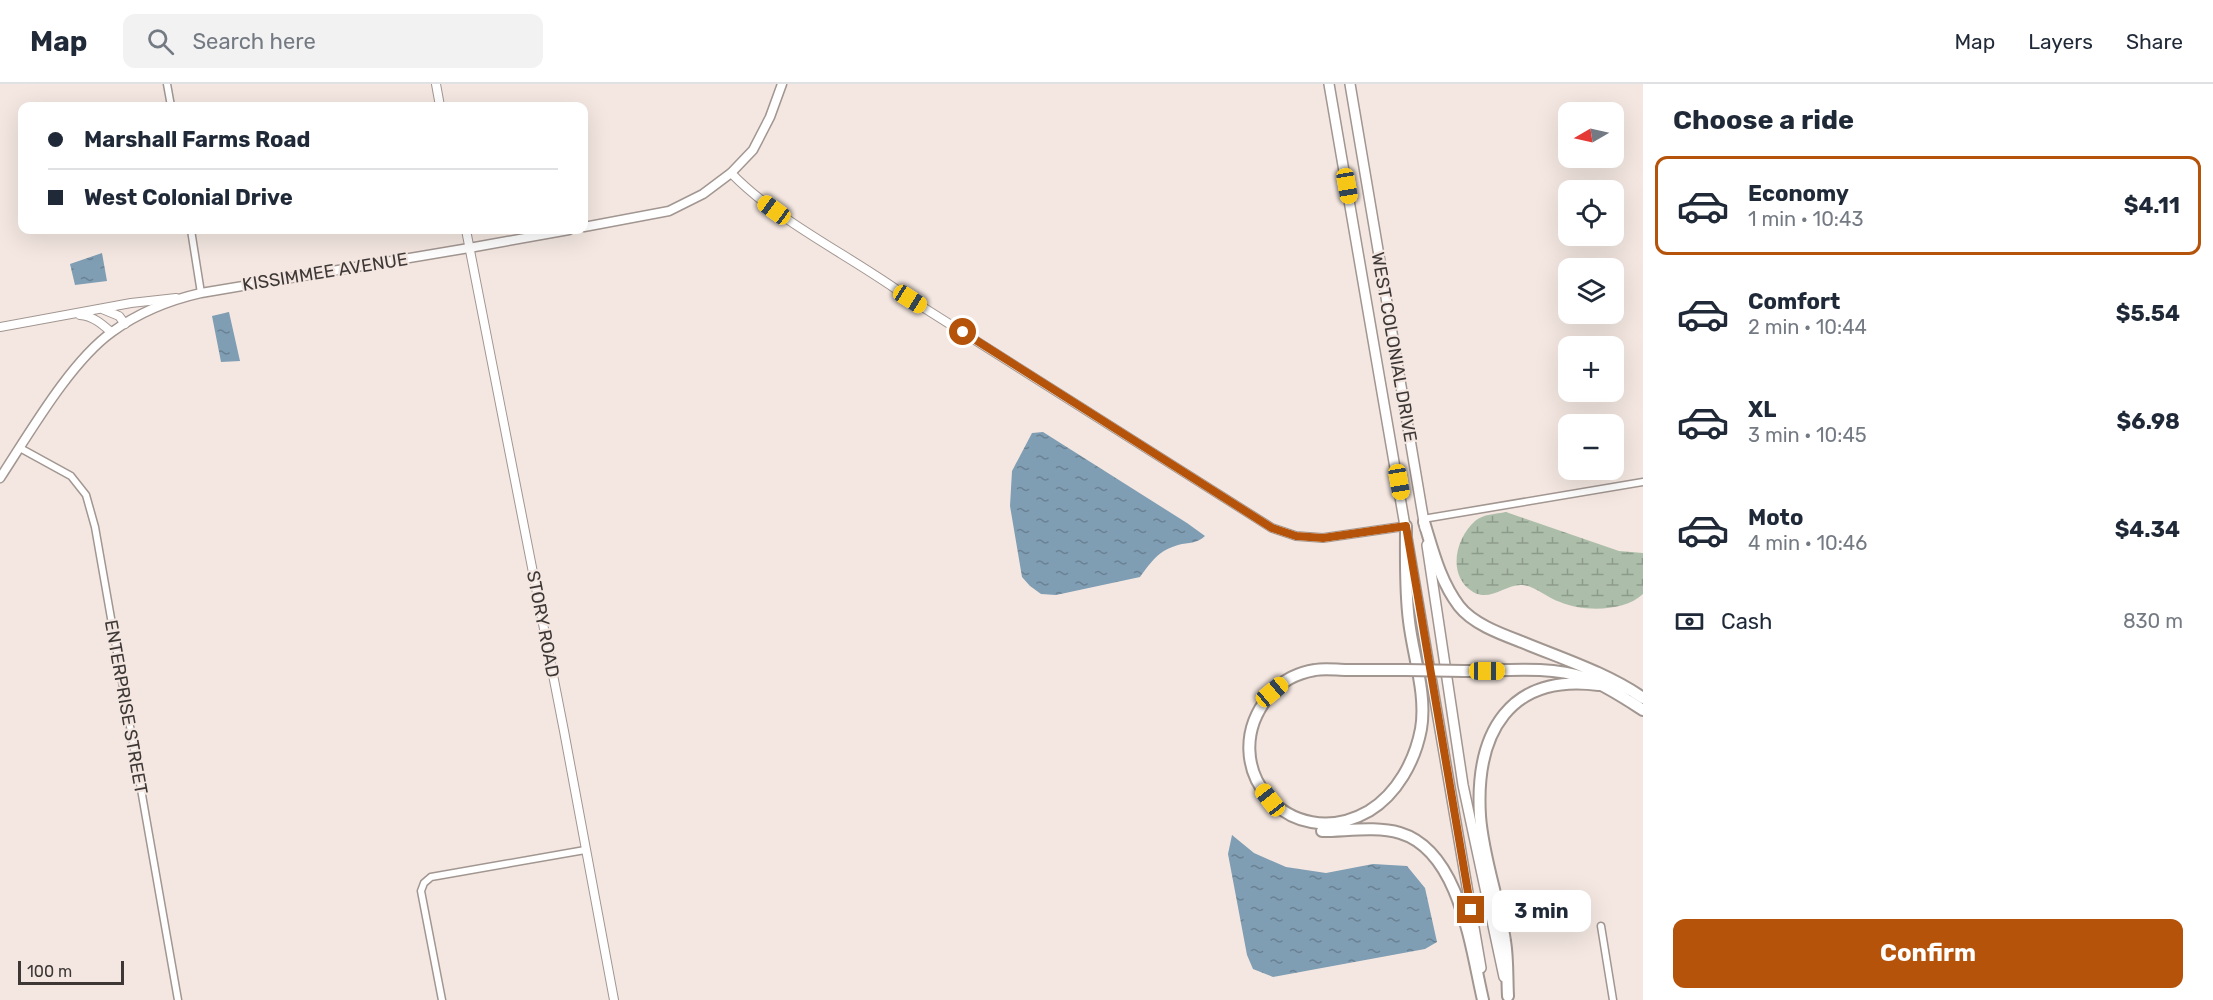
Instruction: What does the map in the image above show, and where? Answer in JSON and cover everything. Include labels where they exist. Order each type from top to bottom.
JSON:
[{"type":"highway","name":"WEST COLONIAL DRIVE","points":[[1329,84],[1485,1000]]},
{"type":"highway","name":"WEST COLONIAL DRIVE","points":[[1350,88],[1423,520],[1463,785],[1509,998]]},
{"type":"highway","points":[[1331,96],[1350,88]]},
{"type":"highway","points":[[1423,520],[1442,578],[1466,614],[1492,630],[1623,684],[1643,698]]},
{"type":"highway","points":[[1406,526],[1406,598],[1422,717],[1416,749],[1409,764],[1384,799],[1359,816],[1344,822],[1310,823],[1289,814],[1270,800],[1262,790],[1254,771],[1250,758],[1250,738],[1260,707],[1272,692],[1296,675],[1316,670],[1406,667]]},
{"type":"highway","points":[[1485,1000],[1456,894],[1444,868],[1425,849],[1413,839],[1401,834],[1384,831],[1321,831],[1294,824],[1278,816],[1263,801],[1250,781],[1243,744],[1246,726],[1254,705],[1265,690],[1278,679],[1316,663],[1464,668],[1575,675],[1599,685],[1643,710]]},
{"type":"highway","points":[[1464,668],[1550,665],[1584,669]]},
{"type":"highway","points":[[1509,998],[1505,942],[1480,814],[1481,776],[1485,756],[1490,740],[1505,713],[1529,693],[1561,683],[1599,685]]},
{"type":"main road","points":[[588,226],[669,211],[703,194],[731,174],[753,150],[770,117],[782,84]]},
{"type":"main road","name":"KISSIMMEE AVENUE","points":[[111,332],[181,298],[201,293],[547,234]]},
{"type":"main road","points":[[0,478],[64,383],[89,353],[111,332]]},
{"type":"street","points":[[167,84],[170,102]]},
{"type":"street","points":[[436,84],[439,102]]},
{"type":"street","points":[[731,174],[774,210],[877,275],[919,305],[1272,528],[1296,536],[1323,538],[1406,526]]},
{"type":"street","points":[[192,234],[201,293]]},
{"type":"street","name":"STORY ROAD","points":[[466,234],[562,719],[614,1000]]},
{"type":"street","name":"KISSIMMEE AVENUE","points":[[0,327],[151,299],[181,298]]},
{"type":"street","points":[[96,308],[119,316],[124,324]]},
{"type":"street","name":"KISSIMMEE AVENUE","points":[[69,314],[86,315],[99,321],[111,332]]},
{"type":"street","name":"ENTERPRISE STREET","points":[[20,448],[71,476],[86,495],[95,527],[178,1000]]},
{"type":"street","points":[[1423,520],[1643,482]]},
{"type":"street","points":[[442,1000],[421,891],[424,883],[431,877],[585,850]]},
{"type":"street","points":[[1601,926],[1613,1000]]},
{"type":"green space","points":[[1506,512],[1619,551],[1643,553],[1643,594],[1625,604],[1591,609],[1569,605],[1522,585],[1486,595],[1473,592],[1465,585],[1457,567],[1459,547],[1463,537],[1478,519]]},
{"type":"water","points":[[102,253],[107,281],[75,285],[70,264]]},
{"type":"water","points":[[229,312],[240,361],[221,362],[212,316]]},
{"type":"water","points":[[1043,432],[1205,536],[1196,542],[1165,550],[1152,561],[1140,577],[1056,595],[1041,594],[1022,577],[1010,506],[1012,471],[1032,433]]},
{"type":"water","points":[[1232,835],[1254,853],[1286,867],[1326,873],[1373,864],[1407,866],[1425,888],[1437,942],[1425,949],[1273,977],[1253,969],[1247,955],[1228,854]]},
{"type":"route","points":[[963,332],[1272,528],[1296,536],[1323,538],[1406,526],[1471,910]]}]
